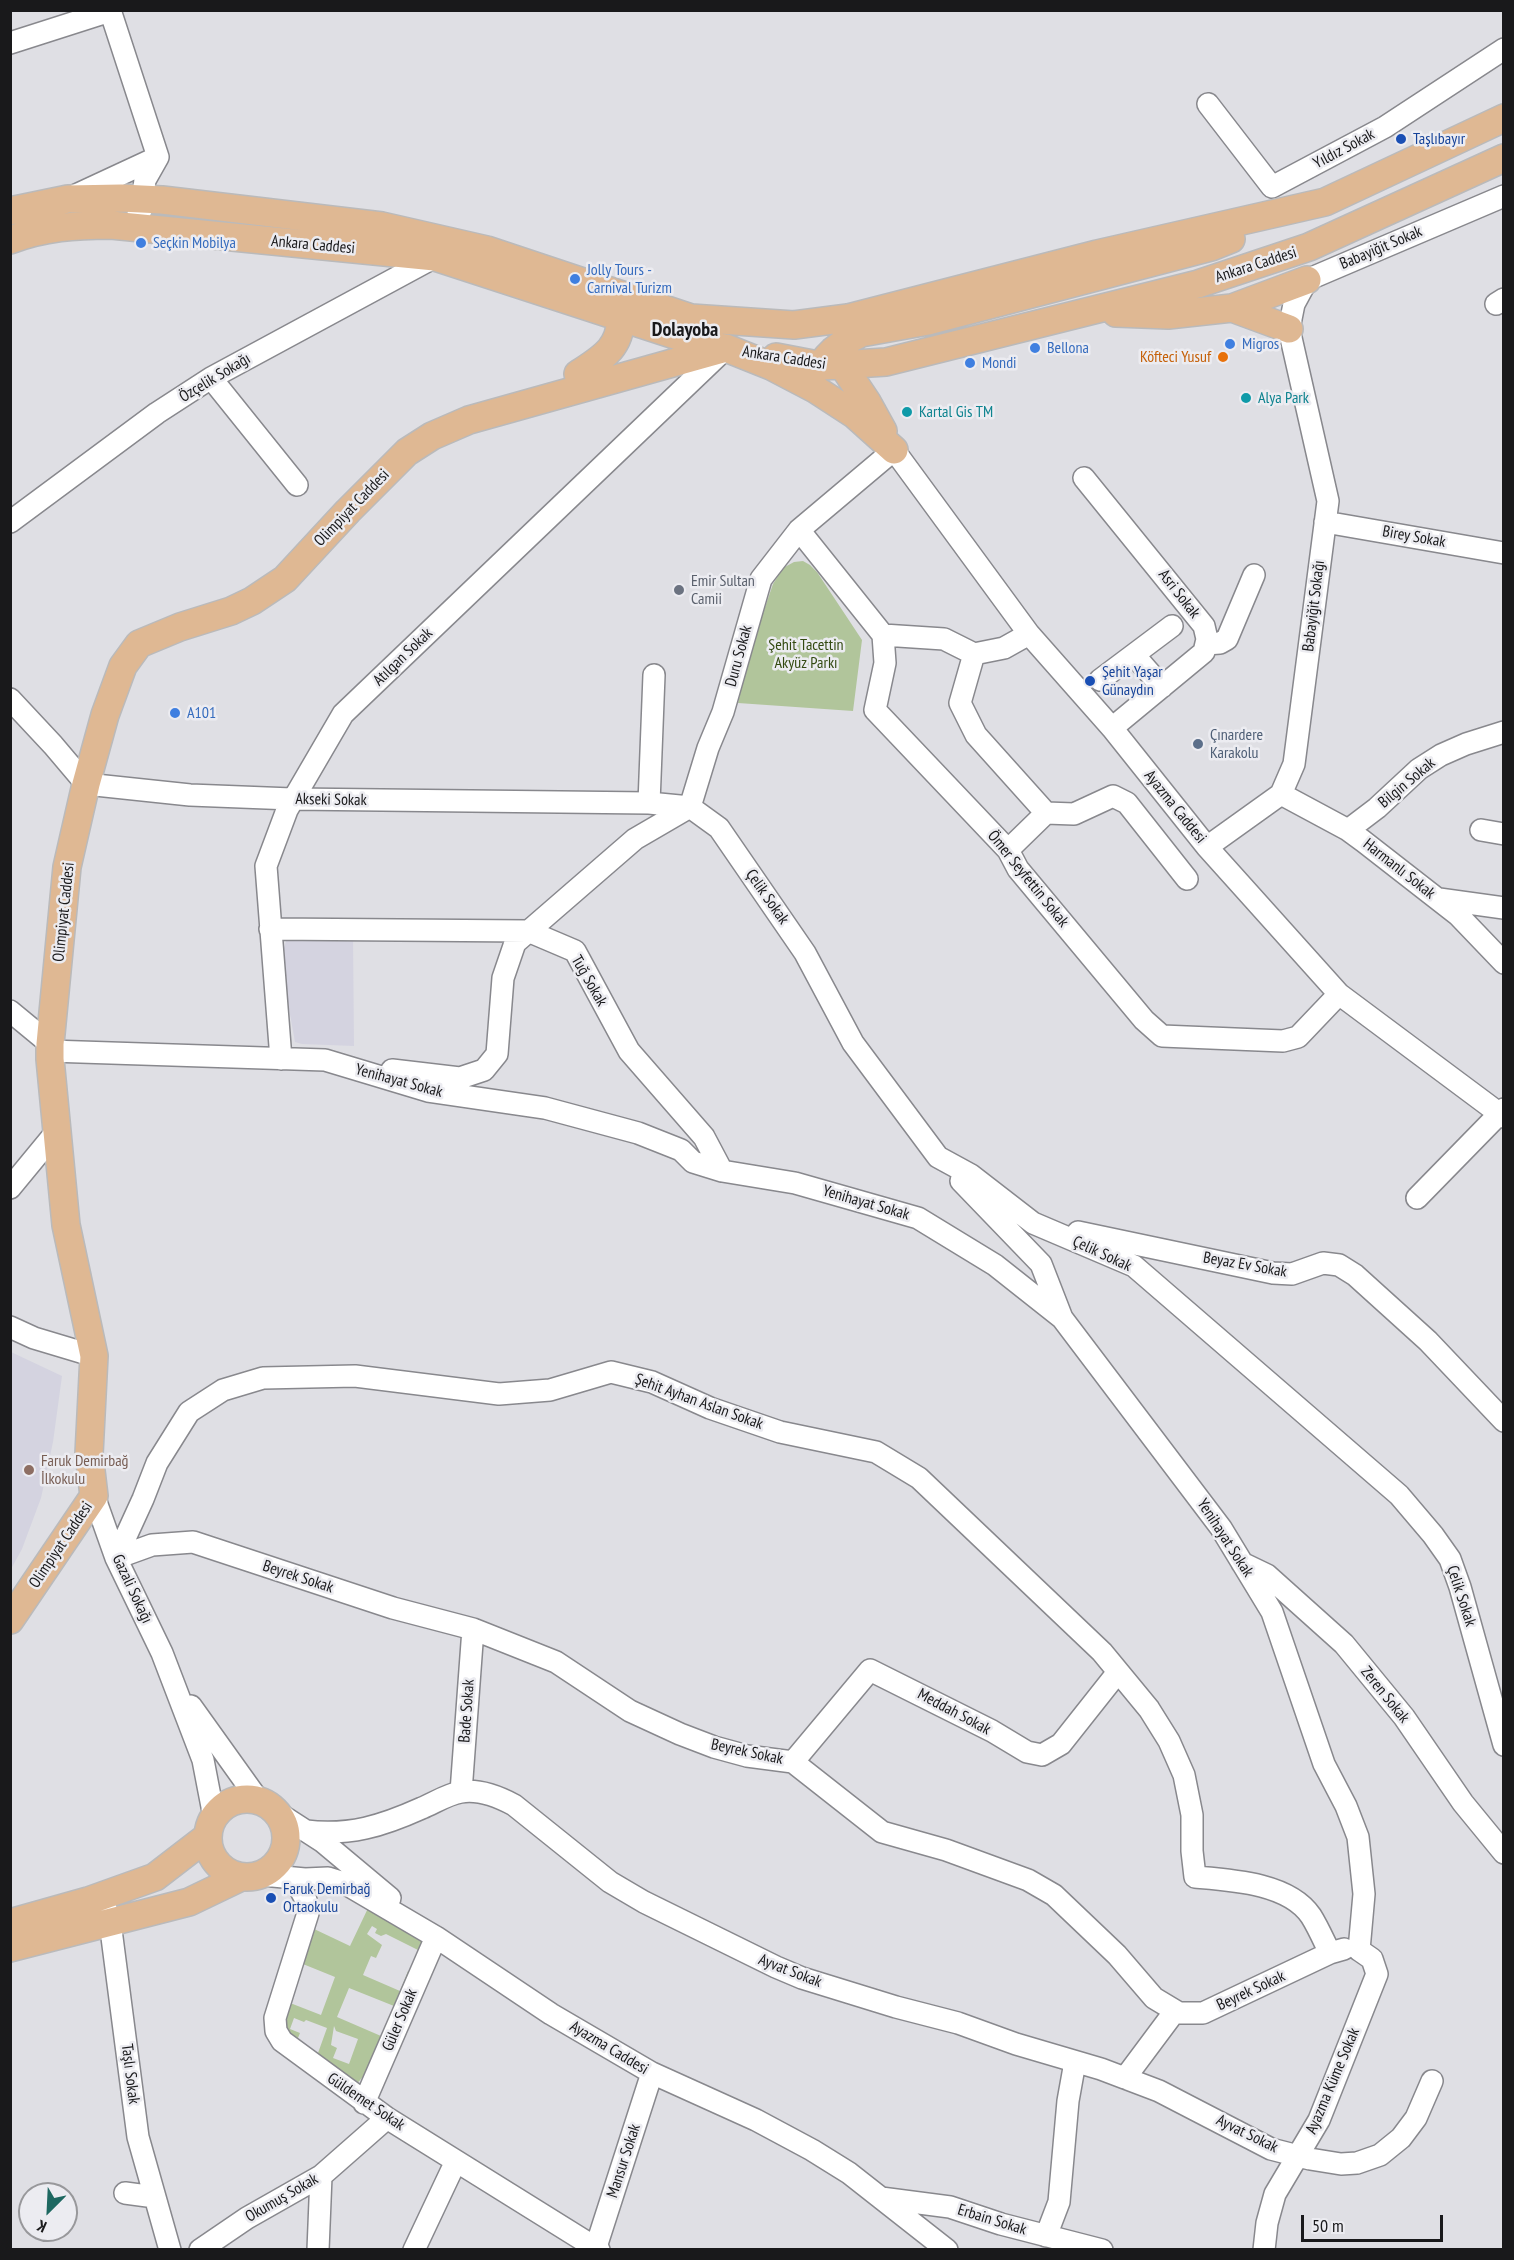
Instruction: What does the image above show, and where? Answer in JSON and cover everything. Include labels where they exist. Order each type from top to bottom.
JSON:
[{"type":"main road","name":"Ankara Caddesi","points":[[10,211],[68,199],[130,190],[382,226],[487,250],[691,318],[802,330],[1097,254],[1325,202],[1503,118]]},
{"type":"main road","name":"Ankara Caddesi","points":[[10,240],[58,227],[111,225],[435,257],[620,315],[687,339],[726,348],[832,361],[886,362],[1198,284],[1309,247],[1503,158]]},
{"type":"main road","points":[[578,374],[687,339],[720,334],[802,330],[861,333],[928,321],[1211,247],[1325,202]]},
{"type":"main road","points":[[1082,312],[1168,315],[1232,308],[1307,280]]},
{"type":"main road","points":[[1232,308],[1289,329]]},
{"type":"main road","points":[[518,406],[578,374],[614,348],[621,326],[620,315]]},
{"type":"main road","points":[[802,330],[867,402],[894,450]]},
{"type":"main road","points":[[832,361],[861,333]]},
{"type":"main road","points":[[518,406],[726,348],[771,366],[815,389],[855,415],[894,450]]},
{"type":"main road","points":[[886,362],[876,372],[872,384],[894,450]]},
{"type":"main road","name":"Olimpiyat Caddesi","points":[[10,1620],[94,1496],[89,1454],[94,1356],[66,1225],[50,1047],[67,867],[86,784],[110,698],[123,666],[139,644],[180,627],[231,611],[266,593],[285,579],[354,504],[407,452],[451,426],[518,406]]},
{"type":"main road","points":[[10,1923],[106,1909],[189,1902],[273,1868],[281,1859],[285,1847],[286,1834],[283,1822],[267,1806],[252,1799],[239,1799],[226,1804],[210,1827],[155,1877],[106,1909],[10,1948]]},
{"type":"main road","name":"Ayazma Caddesi","points":[[210,1827],[208,1850],[214,1862],[224,1871],[252,1876]]},
{"type":"street","points":[[10,43],[110,11],[158,157],[145,180],[130,190]]},
{"type":"street","name":"Yıldız Sokak","points":[[1208,104],[1272,187],[1385,127],[1503,50]]},
{"type":"street","points":[[130,190],[158,157]]},
{"type":"street","points":[[130,190],[141,210],[131,228]]},
{"type":"street","name":"Babayiğit Sokak","points":[[1307,280],[1503,196]]},
{"type":"street","name":"Özçelik Sokağı","points":[[10,522],[157,413],[211,378],[435,257]]},
{"type":"street","points":[[1289,329],[1294,304],[1307,280]]},
{"type":"street","name":"Babayiğit Sokağı","points":[[1281,794],[1294,764],[1325,522],[1336,495],[1289,329]]},
{"type":"street","name":"Atılgan Sokak","points":[[281,1059],[266,866],[292,800],[343,714],[726,348]]},
{"type":"street","points":[[211,378],[297,486]]},
{"type":"street","name":"Duru Sokak","points":[[690,807],[708,748],[723,712],[761,579],[799,530],[894,450]]},
{"type":"street","name":"Ayazma Caddesi","points":[[894,450],[1029,634],[1112,728],[1207,847],[1340,994],[1502,1113]]},
{"type":"street","name":"Asri Sokak","points":[[1084,478],[1204,626],[1206,644]]},
{"type":"street","name":"Birey Sokak","points":[[1325,522],[1503,553]]},
{"type":"street","points":[[799,530],[883,635],[944,639],[974,654],[1004,648],[1029,634]]},
{"type":"street","points":[[1112,728],[1204,652],[1206,644],[1220,643],[1227,639],[1254,575]]},
{"type":"street","points":[[1100,680],[1172,626]]},
{"type":"street","name":"Ömer Seyfettin Sokak","points":[[883,635],[885,663],[875,710],[1008,850],[1018,869],[1144,1020],[1162,1036],[1283,1041],[1298,1037],[1340,994]]},
{"type":"street","points":[[974,654],[960,703],[976,735],[1046,813],[1074,814],[1113,796],[1127,803],[1187,879]]},
{"type":"street","points":[[1134,655],[1162,687]]},
{"type":"street","points":[[649,803],[654,675]]},
{"type":"street","points":[[10,699],[86,784]]},
{"type":"street","name":"Bilgin Sokak","points":[[1348,830],[1377,808],[1419,769],[1441,754],[1503,732]]},
{"type":"street","name":"Akseki Sokak","points":[[86,784],[190,795],[292,800],[649,803],[690,807]]},
{"type":"street","points":[[1207,847],[1281,794]]},
{"type":"street","name":"Harmanlı Sokak","points":[[1281,794],[1348,830],[1458,915],[1503,963]]},
{"type":"street","points":[[325,1060],[460,1078],[484,1070],[497,1054],[503,978],[515,943],[635,839],[690,807]]},
{"type":"street","name":"Çelik Sokak","points":[[690,807],[719,828],[805,953],[853,1043],[938,1157],[971,1175],[1033,1223],[1134,1266],[1399,1495],[1450,1559],[1463,1598],[1503,1745]]},
{"type":"street","points":[[1008,850],[1046,813]]},
{"type":"street","points":[[1481,830],[1503,834]]},
{"type":"street","points":[[1436,899],[1503,908]]},
{"type":"street","name":"Tuğ Sokak","points":[[270,929],[528,931],[575,951],[629,1051],[704,1137],[722,1171]]},
{"type":"street","points":[[10,1011],[50,1047]]},
{"type":"street","name":"Yenihayat Sokak","points":[[50,1047],[325,1060],[428,1091],[544,1108],[638,1133],[681,1150],[693,1162],[722,1171],[795,1183],[918,1218],[995,1265],[1062,1318],[1215,1519],[1272,1612],[1324,1764],[1346,1806],[1358,1837],[1364,1894],[1359,1950]]},
{"type":"street","points":[[1417,1198],[1502,1113]]},
{"type":"street","points":[[10,1188],[57,1131]]},
{"type":"street","points":[[938,1157],[1041,1264],[1062,1318]]},
{"type":"street","name":"Beyaz Ev Sokak","points":[[1033,1223],[1273,1273],[1292,1274],[1323,1263],[1339,1265],[1355,1275],[1428,1341],[1503,1421]]},
{"type":"street","points":[[10,1327],[34,1338],[94,1356]]},
{"type":"street","name":"Şehit Ayhan Aslan Sokak","points":[[116,1557],[157,1463],[189,1412],[223,1390],[262,1378],[355,1376],[499,1394],[550,1390],[611,1372],[652,1382],[710,1408],[780,1432],[876,1452],[919,1478],[1102,1652],[1149,1709],[1169,1741],[1184,1775],[1192,1815],[1192,1851],[1196,1877],[1242,1882],[1291,1896],[1310,1914],[1330,1953]]},
{"type":"street","name":"Gazali Sokağı","points":[[94,1496],[116,1557],[174,1681]]},
{"type":"street","name":"Beyrek Sokak","points":[[116,1557],[152,1545],[193,1542],[393,1608],[473,1629],[556,1662],[630,1712],[680,1734],[747,1756],[793,1762],[882,1832],[946,1850],[1028,1880],[1054,1895],[1117,1955],[1154,1998],[1179,2013],[1203,2013],[1330,1953],[1343,1949],[1359,1950]]},
{"type":"street","name":"Zeren Sokak","points":[[1242,1563],[1266,1575],[1344,1644],[1404,1717],[1463,1803],[1503,1853]]},
{"type":"street","name":"Bade Sokak","points":[[460,1792],[473,1629]]},
{"type":"street","name":"Meddah Sokak","points":[[793,1762],[870,1670],[992,1731],[1027,1752],[1042,1755],[1061,1744],[1118,1672]]},
{"type":"street","points":[[174,1681],[267,1806],[323,1842],[436,1937]]},
{"type":"street","points":[[174,1681],[203,1760],[210,1827]]},
{"type":"street","points":[[306,1831],[331,1834],[362,1830],[389,1823],[460,1792]]},
{"type":"street","name":"Ayvat Sokak","points":[[460,1792],[500,1797],[610,1882],[644,1902],[776,1967],[802,1978],[896,2007],[958,2023],[1125,2078],[1159,2091],[1212,2117],[1253,2141],[1299,2156],[1341,2164],[1357,2163],[1380,2155],[1401,2138],[1416,2118],[1432,2081]]},
{"type":"street","name":"Ayazma Caddesi","points":[[252,1876],[328,1878],[344,1883],[436,1937],[551,2014],[652,2073],[756,2120],[849,2173],[947,2250]]},
{"type":"street","name":"Güldemet Sokak","points":[[294,1878],[306,1900],[308,1913],[275,2018],[276,2031],[282,2041],[364,2103],[597,2249]]},
{"type":"street","name":"Taşlı Sokak","points":[[106,1909],[138,2137],[170,2250]]},
{"type":"street","name":"Güler Sokak","points":[[364,2103],[436,1937]]},
{"type":"street","name":"Ayazma Küme Sokak","points":[[1264,2250],[1267,2223],[1275,2194],[1319,2120],[1377,1974],[1372,1959],[1359,1950]]},
{"type":"street","points":[[1125,2078],[1175,2011]]},
{"type":"street","points":[[1046,2236],[1059,2202],[1068,2101],[1075,2062]]},
{"type":"street","name":"Mansur Sokak","points":[[597,2249],[652,2073]]},
{"type":"street","name":"Okumuş Sokak","points":[[200,2250],[247,2218],[321,2176],[387,2118]]},
{"type":"street","points":[[414,2250],[456,2161]]},
{"type":"street","points":[[318,2250],[321,2176]]},
{"type":"street","points":[[125,2193],[155,2197]]},
{"type":"street","name":"Erbain Sokak","points":[[880,2198],[950,2207],[1001,2224],[1102,2250]]},
{"type":"shaded area","points":[[353,936],[354,1046],[295,1042],[288,1003],[284,948],[287,938]]},
{"type":"shaded area","name":"Faruk Demirbağ İlkokulu","points":[[11,1352],[62,1376],[53,1442],[41,1498],[22,1549],[11,1569]]},
{"type":"green space","name":"Şehit Tacettin Akyüz Parkı","points":[[803,561],[817,572],[862,640],[853,711],[738,703],[749,654],[773,584],[783,568],[794,562]]},
{"type":"green space","points":[[370,1904],[423,1934],[422,1952],[386,1934],[381,1936],[375,1933],[377,1929],[372,1926],[367,1934],[382,1945],[376,1958],[371,1956],[363,1975],[400,1991],[408,1971],[413,1973],[397,2005],[394,2006],[349,1988],[337,2017],[381,2036],[383,2042],[367,2072],[355,2086],[302,2048],[318,2053],[327,2028],[294,2018],[290,2029],[300,2033],[298,2038],[285,2035],[285,2001],[321,2015],[335,1977],[298,1962],[312,1928],[350,1946]],"holes":[[[334,2026],[336,2031],[358,2039],[349,2064],[333,2058],[337,2048],[331,2045]]]},
{"type":"place","name":"Taşlıbayır","points":[[1401,139]]},
{"type":"place","name":"Seçkin Mobilya","points":[[141,243]]},
{"type":"place","name":"Jolly Tours - Carnival Turizm","points":[[575,279]]},
{"type":"place","name":"Migros","points":[[1230,344]]},
{"type":"place","name":"Bellona","points":[[1035,348]]},
{"type":"place","name":"Köfteci Yusuf","points":[[1223,357]]},
{"type":"place","name":"Mondi","points":[[970,363]]},
{"type":"place","name":"Alya Park","points":[[1246,398]]},
{"type":"place","name":"Kartal Gis TM","points":[[907,412]]},
{"type":"place","name":"Emir Sultan Camii","points":[[679,590]]},
{"type":"place","name":"Şehit Yaşar Günaydın","points":[[1090,681]]},
{"type":"place","name":"A101","points":[[175,713]]},
{"type":"place","name":"Çınardere Karakolu","points":[[1198,744]]},
{"type":"place","name":"Faruk Demirbağ İlkokulu","points":[[29,1470]]},
{"type":"place","name":"Faruk Demirbağ Ortaokulu","points":[[271,1898]]},
{"type":"district","name":"Dolayoba","points":[[685,330]]}]
